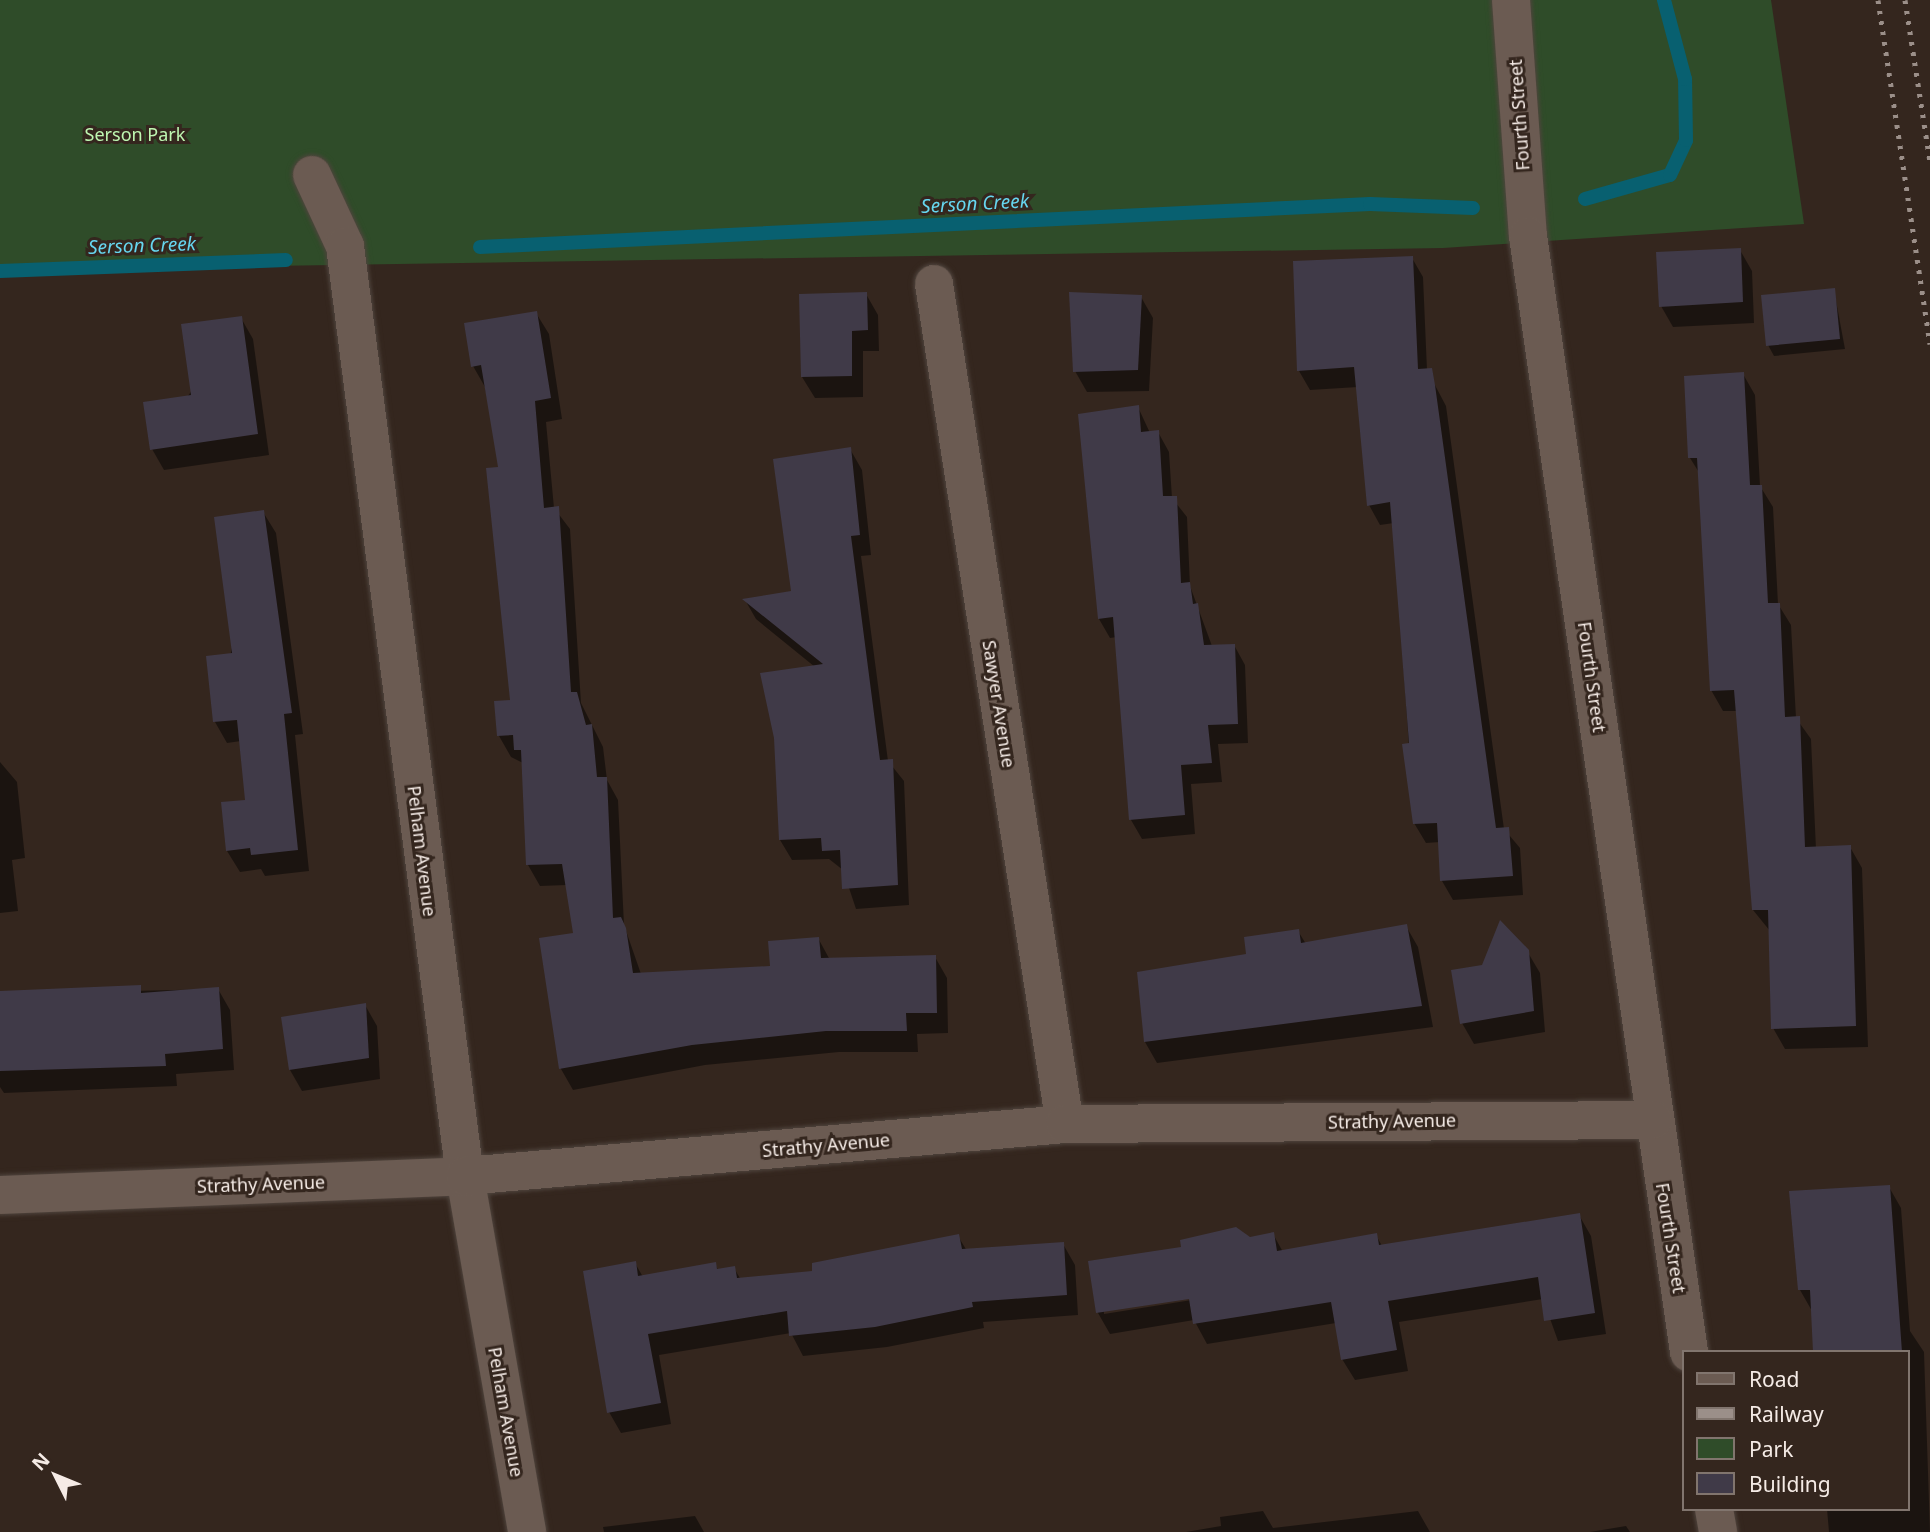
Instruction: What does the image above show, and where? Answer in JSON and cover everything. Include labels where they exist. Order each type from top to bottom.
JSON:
[{"type":"street","name":"Fourth Street","points":[[1511,0],[1528,236],[1653,1120],[1689,1350]]},
{"type":"street","name":"Pelham Avenue","points":[[312,174],[345,246],[465,1176],[527,1532]]},
{"type":"street","name":"Sawyer Avenue","points":[[934,284],[1065,1124]]},
{"type":"street","name":"Strathy Avenue","points":[[0,1195],[465,1176],[1065,1124],[1653,1120]]},
{"type":"street","points":[[1714,1511],[1718,1532]]},
{"type":"green space","name":"Serson Park","points":[[0,0],[1771,0],[1804,224],[1443,248],[0,270]]},
{"type":"building","points":[[1741,248],[1743,302],[1659,307],[1656,252]]},
{"type":"building","points":[[1413,256],[1418,369],[1432,368],[1496,828],[1509,827],[1513,876],[1440,881],[1437,823],[1413,824],[1402,744],[1409,743],[1390,502],[1367,506],[1354,367],[1297,371],[1293,261]]},
{"type":"building","points":[[1835,288],[1840,339],[1766,346],[1761,295]]},
{"type":"building","points":[[867,292],[868,330],[852,331],[852,376],[801,377],[799,294]]},
{"type":"building","points":[[1069,292],[1142,295],[1138,370],[1073,372]]},
{"type":"building","points":[[537,311],[551,398],[535,401],[544,508],[559,506],[571,692],[577,692],[586,725],[592,724],[597,777],[607,777],[613,918],[621,917],[626,928],[633,973],[770,966],[768,941],[819,937],[821,958],[936,955],[937,1013],[906,1013],[907,1031],[826,1031],[692,1045],[559,1069],[539,938],[573,933],[562,864],[526,865],[521,750],[514,750],[513,735],[497,736],[494,701],[510,700],[486,468],[498,467],[481,365],[471,367],[464,323]]},
{"type":"building","points":[[242,316],[258,434],[150,450],[143,402],[191,395],[181,324]]},
{"type":"building","points":[[1744,372],[1750,485],[1762,485],[1768,603],[1780,603],[1785,717],[1800,716],[1805,847],[1851,845],[1856,1026],[1771,1029],[1768,910],[1752,910],[1734,690],[1710,691],[1697,458],[1688,458],[1684,376]]},
{"type":"building","points":[[1139,405],[1141,432],[1159,430],[1163,496],[1177,496],[1181,583],[1190,582],[1193,604],[1198,603],[1204,645],[1235,644],[1238,724],[1208,725],[1212,763],[1181,765],[1185,815],[1129,820],[1113,617],[1098,619],[1078,414]]},
{"type":"building","points":[[851,447],[860,535],[851,536],[880,760],[893,759],[898,885],[842,889],[840,850],[822,851],[821,838],[779,840],[774,738],[760,673],[823,664],[742,599],[791,591],[773,459]]},
{"type":"building","points":[[264,510],[292,713],[284,714],[298,850],[251,855],[250,848],[226,851],[221,802],[245,800],[237,720],[213,722],[206,656],[232,653],[214,517]]},
{"type":"building","points":[[1500,920],[1529,950],[1534,1011],[1460,1024],[1451,970],[1482,965]]},
{"type":"building","points":[[1407,924],[1422,1006],[1144,1042],[1137,972],[1246,954],[1244,937],[1299,929],[1301,943]]},
{"type":"building","points":[[141,985],[141,993],[219,987],[223,1049],[165,1054],[166,1066],[0,1071],[0,991]]},
{"type":"building","points":[[366,1003],[369,1058],[289,1070],[281,1017]]},
{"type":"building","points":[[1890,1185],[1902,1350],[1813,1350],[1810,1290],[1798,1290],[1789,1191]]},
{"type":"building","points":[[1580,1213],[1595,1313],[1544,1321],[1538,1277],[1388,1301],[1397,1350],[1341,1360],[1331,1302],[1193,1324],[1189,1299],[1096,1313],[1088,1261],[1181,1247],[1180,1240],[1236,1227],[1250,1237],[1274,1232],[1277,1251],[1377,1233],[1379,1245]]},
{"type":"building","points":[[959,1234],[962,1249],[1064,1242],[1067,1295],[972,1302],[973,1307],[875,1327],[789,1336],[787,1311],[648,1334],[661,1403],[607,1413],[583,1271],[636,1261],[638,1276],[716,1262],[717,1269],[735,1266],[737,1278],[812,1271],[812,1263]]},
{"type":"waterway","name":"Serson Creek","points":[[1585,199],[1670,175],[1686,140],[1685,79],[1664,0]]},
{"type":"waterway","name":"Serson Creek","points":[[480,247],[1370,204],[1473,208]]},
{"type":"waterway","name":"Serson Creek","points":[[0,271],[286,260]]},
{"type":"railway","points":[[1878,0],[1930,344]]},
{"type":"railway","points":[[1905,0],[1930,162]]}]
